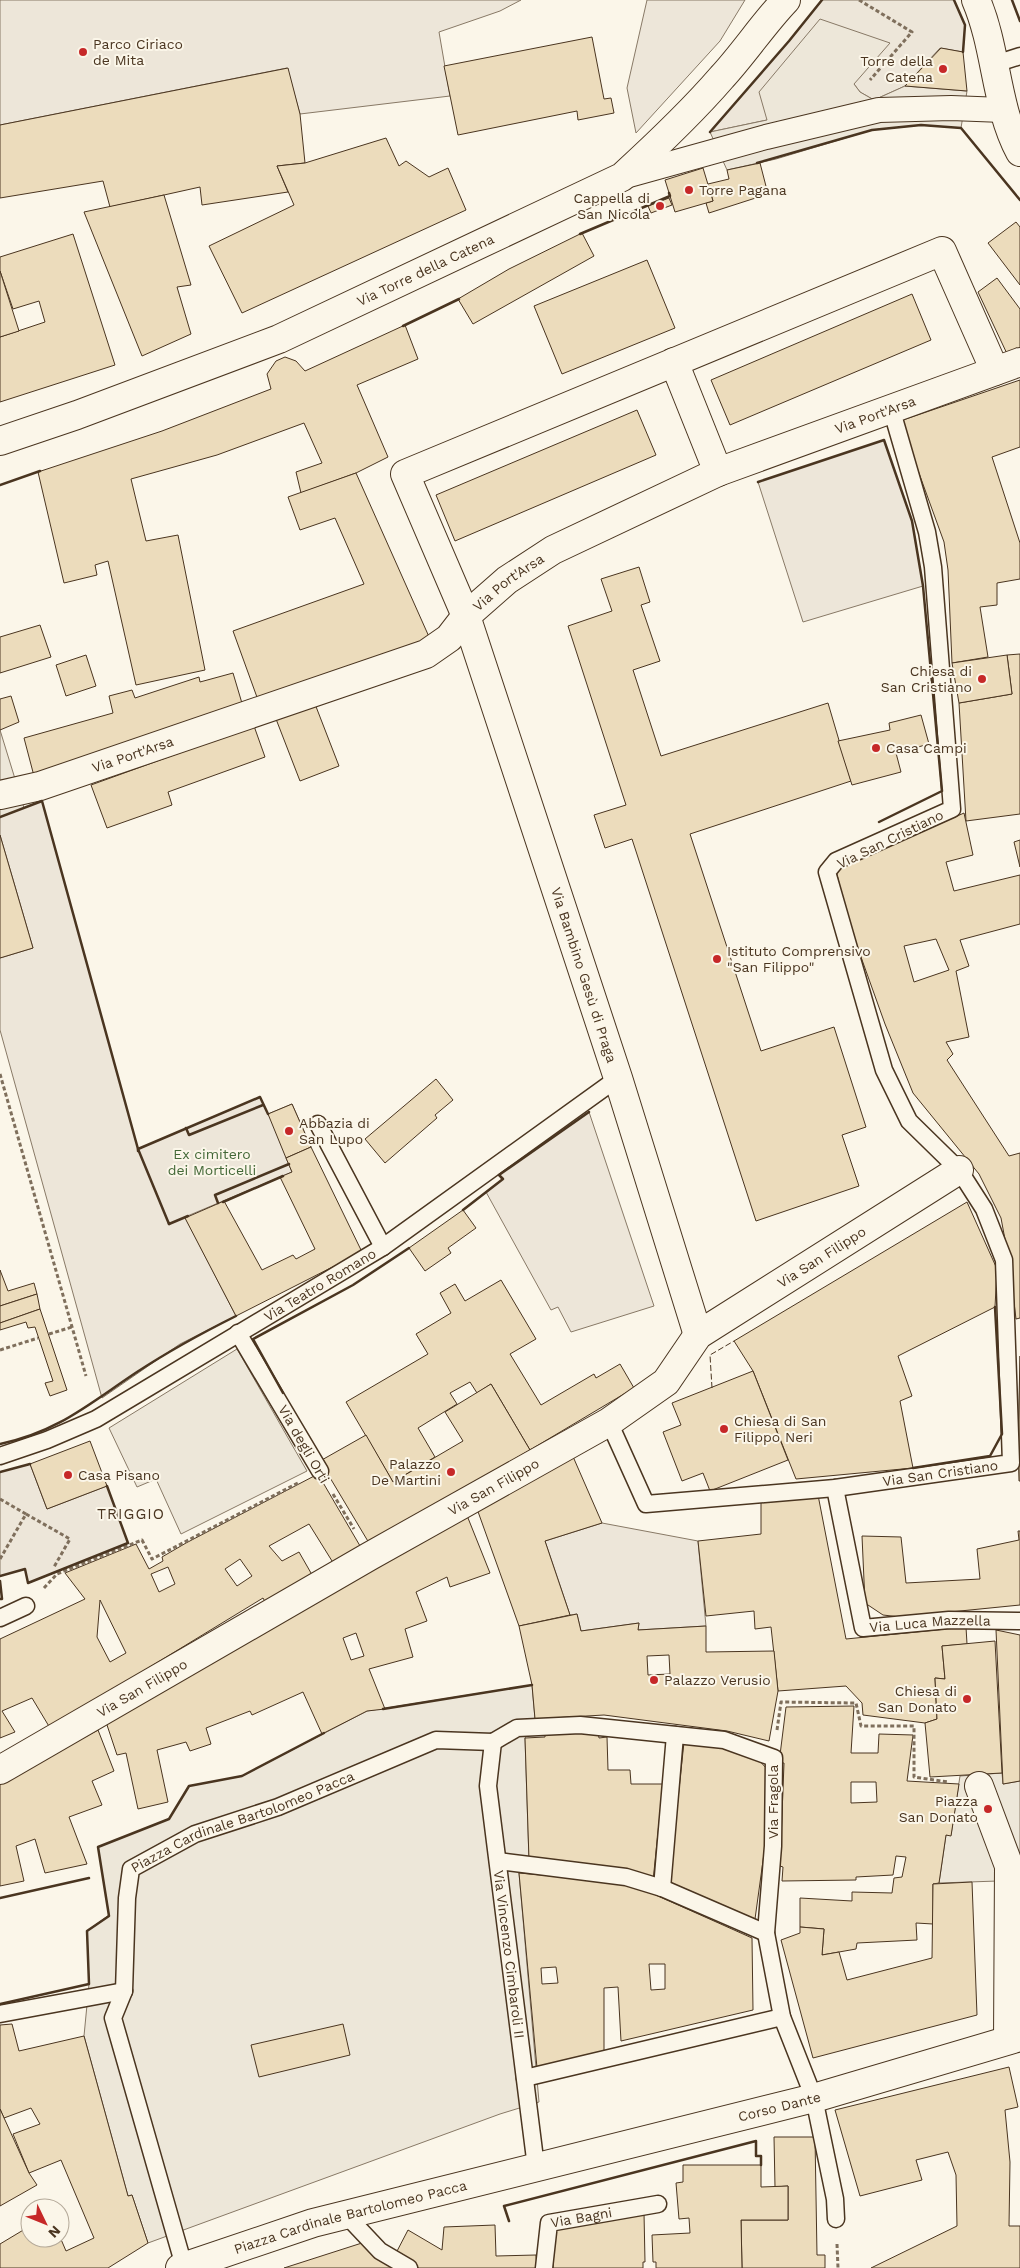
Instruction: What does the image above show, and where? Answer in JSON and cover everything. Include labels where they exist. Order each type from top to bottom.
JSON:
[{"type":"street","points":[[976,0],[1008,60],[1003,110],[1020,152]]},
{"type":"street","name":"Via Torre della Catena","points":[[0,441],[77,415],[279,339],[622,177],[668,136],[724,76],[779,5]]},
{"type":"street","points":[[622,177],[766,137],[879,110],[951,108],[1003,110]]},
{"type":"street","points":[[718,472],[674,362],[942,251],[1008,366]]},
{"type":"street","name":"Via Bambino Gesù di Praga","points":[[674,362],[405,474],[466,616],[618,1078],[698,1335]]},
{"type":"street","name":"Via Port'Arsa","points":[[0,795],[40,786],[426,654],[449,638],[466,616],[507,580],[553,550],[718,472],[1008,366]]},
{"type":"street","name":"Via San Filippo","points":[[0,1770],[370,1556],[609,1422],[666,1382],[698,1335],[959,1170]]},
{"type":"street","points":[[979,1786],[1009,1866],[1014,2038]]},
{"type":"street","name":"Corso Dante","points":[[536,2167],[814,2098],[1014,2038]]},
{"type":"street","name":"Piazza Cardinale Bartolomeo Pacca","points":[[183,2267],[313,2223],[536,2167]]},
{"type":"lane","name":"Via San Cristiano","points":[[609,1422],[646,1504],[835,1488],[1011,1463],[1004,1260],[984,1209],[959,1170],[910,1121],[884,1070],[827,872],[836,861],[952,809],[934,568],[927,532],[891,408]]},
{"type":"lane","name":"Via Teatro Romano","points":[[0,1456],[47,1440],[96,1419],[383,1247],[618,1078]]},
{"type":"lane","points":[[318,1124],[383,1247]]},
{"type":"lane","name":"Via degli Orti","points":[[238,1333],[320,1471]]},
{"type":"lane","name":"Via Luca Mazzella","points":[[835,1488],[863,1628],[949,1620],[1020,1620]]},
{"type":"lane","points":[[0,1618],[26,1606]]},
{"type":"lane","name":"Via Fragola","points":[[493,1742],[517,1728],[580,1726],[724,1740],[774,1758],[773,1846],[766,1933],[782,2017],[814,2098],[835,2199],[836,2219]]},
{"type":"lane","points":[[662,1888],[674,1735]]},
{"type":"lane","name":"Piazza Cardinale Bartolomeo Pacca","points":[[183,2267],[113,2018],[124,1991],[127,1898],[131,1868],[196,1834],[278,1807],[436,1740],[493,1742]]},
{"type":"lane","name":"Via Vincenzo Cimbaroli II","points":[[493,1742],[488,1786],[536,2167]]},
{"type":"lane","points":[[498,1861],[626,1877],[662,1888],[766,1933]]},
{"type":"lane","points":[[0,2014],[124,1991]]},
{"type":"lane","points":[[525,2078],[782,2017]]},
{"type":"lane","name":"Via Bagni","points":[[544,2268],[549,2223],[658,2204]]},
{"type":"lane","points":[[346,2215],[380,2251],[409,2268]]},
{"type":"path","points":[[859,0],[912,32],[860,92],[863,114]]},
{"type":"path","points":[[0,1074],[86,1376]]},
{"type":"path","points":[[49,1334],[72,1327]]},
{"type":"path","points":[[0,1350],[38,1338]]},
{"type":"path","points":[[26,1606],[57,1574],[142,1540],[152,1559],[320,1471]]},
{"type":"path","name":"Via degli Orti","points":[[320,1471],[370,1556]]},
{"type":"path","points":[[0,1499],[70,1539],[54,1567]]},
{"type":"path","points":[[0,1558],[26,1514]]},
{"type":"path","points":[[774,1758],[781,1702],[856,1703],[861,1726],[914,1726],[914,1777],[979,1786]]},
{"type":"green space","points":[[0,0],[521,0],[500,11],[439,32],[450,96],[300,114],[287,68],[0,125]]},
{"type":"green space","points":[[647,0],[745,0],[720,41],[636,133],[627,88]]},
{"type":"green space","points":[[822,0],[954,0],[965,25],[963,52],[940,48],[905,86],[874,100],[860,92],[854,84],[767,120],[710,132],[789,41]]},
{"type":"green space","points":[[884,440],[912,521],[923,586],[803,622],[758,482]]},
{"type":"green space","name":"Ex cimitero dei Morticelli","points":[[42,801],[138,1149],[260,1097],[268,1114],[292,1104],[311,1147],[286,1158],[292,1172],[185,1217],[236,1316],[180,1344],[102,1398],[0,1030],[0,958],[33,948],[0,835],[0,817]]},
{"type":"green space","points":[[589,1112],[654,1306],[571,1332],[558,1307],[551,1310],[486,1192],[502,1180],[499,1175]]},
{"type":"green space","points":[[30,1464],[47,1509],[107,1486],[128,1543],[28,1583],[25,1569],[0,1576],[0,1472]]},
{"type":"green space","points":[[602,1523],[698,1541],[706,1626],[638,1630],[639,1623],[581,1631],[577,1614],[570,1615],[545,1541]]},
{"type":"shaded area","points":[[820,19],[890,43],[854,84],[860,92],[874,100],[905,86],[967,91],[961,128],[921,125],[872,130],[776,159],[727,170],[710,132],[767,120],[759,92]]},
{"type":"shaded area","points":[[0,730],[24,808],[0,817]]},
{"type":"shaded area","points":[[237,1349],[307,1471],[181,1534],[156,1479],[137,1487],[109,1428]]},
{"type":"shaded area","points":[[532,1685],[535,1719],[525,1738],[529,1860],[519,1873],[539,2102],[500,2114],[148,2243],[132,2195],[128,2196],[84,2036],[89,1984],[87,1931],[109,1915],[98,1847],[169,1819],[189,1786],[242,1776],[367,1711]]},
{"type":"shaded area","name":"Piazza San Donato","points":[[1002,1773],[1003,1784],[1020,1781],[1020,1860],[998,1881],[939,1883],[946,1835],[951,1835],[960,1776]]},
{"type":"building","points":[[592,37],[604,99],[611,98],[614,113],[578,120],[577,111],[458,135],[444,66]]},
{"type":"building","name":"Torre della Catena","points":[[941,48],[963,52],[967,91],[905,86]]},
{"type":"building","points":[[288,68],[300,114],[305,163],[277,166],[288,192],[202,205],[200,187],[110,207],[103,181],[0,198],[0,125]]},
{"type":"building","points":[[386,138],[399,166],[406,161],[429,177],[448,168],[466,210],[242,313],[209,246],[294,205],[277,166],[305,163]]},
{"type":"building","points":[[760,163],[768,194],[709,213],[706,203],[713,201],[708,184],[729,179],[727,170]]},
{"type":"building","name":"Torre Pagana","points":[[703,168],[713,201],[675,212],[665,180]]},
{"type":"building","points":[[164,195],[191,285],[177,287],[191,334],[142,356],[84,212]]},
{"type":"building","name":"Cappella di San Nicola","points":[[669,198],[672,205],[651,213],[648,206]]},
{"type":"building","points":[[1016,222],[1020,227],[1020,285],[988,243]]},
{"type":"building","points":[[582,233],[594,256],[473,324],[458,299],[509,269]]},
{"type":"building","points":[[73,234],[115,365],[0,402],[0,337],[45,322],[39,301],[13,309],[0,271],[0,257]]},
{"type":"building","points":[[647,260],[675,328],[562,374],[534,306]]},
{"type":"building","points":[[0,271],[19,331],[0,337]]},
{"type":"building","points":[[997,278],[1020,309],[1020,354],[1009,358],[978,292]]},
{"type":"building","points":[[912,294],[931,340],[730,425],[711,380]]},
{"type":"building","points":[[405,325],[418,359],[357,385],[388,457],[356,473],[301,493],[296,472],[322,463],[304,423],[217,455],[131,479],[146,541],[178,535],[205,670],[136,685],[108,561],[95,565],[97,575],[64,583],[38,472],[162,431],[271,389],[267,374],[276,361],[285,357],[296,361],[305,371]]},
{"type":"building","points":[[1020,380],[1020,447],[992,457],[1020,543],[1020,579],[997,583],[997,605],[980,607],[988,657],[952,663],[948,570],[944,542],[900,421]]},
{"type":"building","points":[[637,410],[656,455],[455,541],[436,495]]},
{"type":"building","points":[[356,473],[430,639],[258,700],[233,631],[364,584],[335,518],[300,530],[288,497]]},
{"type":"building","points":[[639,567],[650,602],[641,605],[660,661],[633,670],[661,756],[828,703],[851,781],[690,834],[761,1051],[834,1027],[866,1127],[842,1135],[859,1186],[756,1221],[632,839],[605,848],[594,815],[626,805],[568,626],[612,611],[601,579]]},
{"type":"building","points":[[40,625],[51,657],[0,673],[0,637]]},
{"type":"building","points":[[1020,654],[1020,814],[966,821],[959,703],[1012,694],[1007,655]]},
{"type":"building","points":[[86,655],[96,686],[66,696],[56,665]]},
{"type":"building","name":"Chiesa di San Cristiano","points":[[1007,655],[1012,694],[959,703],[952,663]]},
{"type":"building","points":[[233,673],[244,710],[34,776],[24,738],[113,713],[109,696],[132,690],[135,698],[199,677],[200,682]]},
{"type":"building","points":[[11,696],[19,722],[0,730],[0,699]]},
{"type":"building","points":[[315,704],[339,766],[300,781],[276,719]]},
{"type":"building","name":"Casa Campi","points":[[921,715],[929,744],[896,753],[901,772],[852,785],[838,741],[890,730],[889,723]]},
{"type":"building","points":[[254,726],[265,757],[168,792],[172,805],[107,828],[91,785]]},
{"type":"building","points":[[964,813],[973,855],[946,862],[954,891],[1020,875],[1020,924],[960,940],[969,966],[956,971],[969,1037],[946,1042],[953,1054],[947,1060],[1009,1156],[1020,1153],[1020,1318],[1016,1319],[1009,1261],[1001,1218],[979,1174],[913,1093],[885,1024],[847,918],[836,870]],"holes":[[[936,939],[949,970],[914,982],[904,946]]]},
{"type":"building","points":[[0,835],[33,948],[0,958]]},
{"type":"building","points":[[1020,840],[1020,867],[1014,842]]},
{"type":"building","points":[[436,1079],[453,1100],[435,1115],[437,1118],[385,1163],[365,1139]]},
{"type":"building","name":"Abbazia di San Lupo","points":[[292,1104],[311,1147],[286,1158],[268,1114]]},
{"type":"building","points":[[311,1147],[362,1252],[236,1316],[185,1218],[224,1201],[262,1270],[293,1255],[296,1259],[315,1249],[280,1177],[292,1172],[286,1158]]},
{"type":"building","points":[[967,1202],[997,1269],[995,1307],[898,1356],[912,1396],[900,1401],[913,1468],[796,1479],[753,1371],[734,1341]]},
{"type":"building","points":[[463,1210],[476,1228],[448,1248],[451,1253],[425,1271],[409,1248]]},
{"type":"building","points":[[0,1270],[8,1291],[34,1283],[37,1294],[0,1306]]},
{"type":"building","points":[[501,1280],[536,1339],[510,1354],[541,1405],[594,1374],[596,1378],[620,1364],[634,1388],[530,1450],[491,1384],[477,1393],[470,1382],[450,1393],[457,1404],[418,1428],[435,1457],[393,1482],[346,1402],[428,1354],[416,1334],[451,1313],[440,1293],[455,1284],[465,1301]]},
{"type":"building","points":[[37,1294],[40,1309],[0,1323],[0,1306]]},
{"type":"building","points":[[40,1309],[67,1390],[50,1396],[45,1383],[53,1381],[35,1327],[28,1328],[26,1322],[0,1330],[0,1323]]},
{"type":"building","points":[[1020,1356],[1020,1481],[1019,1481],[1018,1446]]},
{"type":"building","name":"Chiesa di San Filippo Neri","points":[[753,1371],[788,1460],[710,1491],[703,1473],[682,1481],[663,1432],[681,1425],[672,1403]]},
{"type":"building","name":"Palazzo De Martini","points":[[491,1384],[530,1450],[369,1543],[320,1461],[366,1435],[393,1482],[463,1441],[445,1412]]},
{"type":"building","name":"Casa Pisano","points":[[90,1441],[107,1486],[47,1509],[30,1464]]},
{"type":"building","points":[[571,1452],[602,1523],[545,1541],[570,1615],[519,1626],[476,1506]]},
{"type":"building","points":[[318,1474],[363,1551],[337,1569],[309,1524],[269,1546],[282,1561],[299,1552],[315,1580],[268,1607],[263,1598],[50,1728],[32,1698],[2,1711],[15,1732],[0,1738],[0,1639],[85,1599],[65,1573],[136,1544],[149,1569],[163,1561],[162,1557]],"holes":[[[240,1559],[252,1576],[237,1586],[225,1569]],[[168,1567],[175,1584],[159,1592],[151,1574]],[[100,1600],[126,1653],[110,1662],[97,1637]]]},
{"type":"building","points":[[818,1495],[846,1639],[966,1627],[967,1644],[942,1646],[945,1679],[935,1678],[937,1719],[925,1723],[863,1715],[862,1703],[846,1686],[778,1691],[771,1627],[755,1629],[754,1611],[706,1616],[698,1541],[761,1534],[761,1502]]},
{"type":"building","points":[[466,1513],[490,1573],[450,1587],[447,1577],[416,1592],[427,1621],[405,1629],[413,1657],[369,1669],[385,1709],[367,1711],[322,1734],[303,1692],[252,1715],[250,1711],[206,1728],[211,1744],[190,1751],[186,1742],[157,1750],[168,1802],[138,1809],[126,1753],[117,1755],[105,1719]],"holes":[[[356,1633],[364,1656],[351,1660],[343,1638]]]},
{"type":"building","points":[[1018,1531],[1020,1531],[1020,1605],[900,1617],[883,1615],[865,1603],[862,1536],[901,1537],[906,1583],[980,1579],[977,1549],[1019,1540]]},
{"type":"building","name":"Palazzo Verusio","points":[[577,1614],[581,1631],[639,1623],[638,1630],[706,1626],[706,1652],[774,1651],[778,1691],[769,1741],[727,1731],[604,1715],[535,1719],[532,1685],[519,1626]],"holes":[[[669,1655],[670,1674],[648,1675],[647,1656]]]},
{"type":"building","points":[[996,1630],[1020,1635],[1020,1781],[1003,1784]]},
{"type":"building","name":"Chiesa di San Donato","points":[[995,1641],[1002,1773],[930,1777],[925,1723],[937,1719],[935,1678],[945,1679],[942,1646]]},
{"type":"building","points":[[854,1706],[851,1753],[878,1753],[879,1734],[913,1735],[907,1781],[959,1784],[951,1836],[946,1835],[939,1883],[933,1884],[933,1924],[916,1923],[917,1940],[857,1943],[856,1949],[822,1955],[824,1929],[800,1927],[800,1898],[852,1901],[852,1892],[892,1893],[894,1878],[902,1877],[906,1857],[896,1856],[893,1875],[856,1877],[856,1880],[782,1881],[783,1867],[780,1866],[784,1763],[779,1763],[786,1707]],"holes":[[[851,1782],[876,1782],[877,1802],[851,1803]]]},
{"type":"building","points":[[98,1730],[114,1771],[92,1781],[102,1805],[69,1817],[87,1864],[45,1873],[35,1839],[16,1846],[24,1881],[0,1886],[0,1783]]},
{"type":"building","points":[[598,1732],[599,1738],[607,1737],[608,1770],[630,1770],[631,1784],[663,1784],[653,1881],[529,1860],[525,1738],[545,1737],[545,1733]]},
{"type":"building","points":[[684,1742],[721,1743],[754,1755],[768,1770],[766,1839],[755,1919],[669,1884]]},
{"type":"building","points":[[519,1873],[629,1883],[752,1938],[753,2010],[621,2041],[618,1987],[604,1988],[604,2055],[537,2068]],"holes":[[[649,1964],[665,1964],[665,1989],[651,1990]],[[556,1967],[558,1983],[542,1984],[541,1968]]]},
{"type":"building","points":[[972,1882],[977,2015],[813,2058],[781,1940],[800,1933],[800,1927],[824,1929],[822,1955],[839,1952],[847,1980],[932,1958],[933,1884]]},
{"type":"building","points":[[12,2024],[19,2051],[84,2036],[128,2196],[132,2195],[148,2243],[108,2268],[0,2268],[0,2244],[20,2232],[20,2248],[65,2248],[66,2251],[94,2238],[61,2160],[29,2173],[13,2134],[40,2124],[31,2108],[4,2118],[0,2109],[0,2025]]},
{"type":"building","points":[[343,2024],[350,2055],[259,2077],[251,2045]]},
{"type":"building","points":[[1009,2067],[1018,2107],[1005,2110],[1010,2162],[1009,2226],[1020,2226],[1020,2268],[871,2268],[957,2226],[956,2175],[948,2152],[916,2160],[922,2180],[860,2196],[835,2110]]},
{"type":"building","points":[[0,2109],[29,2173],[37,2185],[0,2206]]},
{"type":"building","points":[[774,2137],[815,2137],[817,2255],[825,2255],[825,2268],[742,2268],[741,2220],[788,2220],[788,2186],[775,2187]]},
{"type":"building","points":[[683,2165],[761,2165],[761,2187],[788,2186],[788,2220],[741,2220],[742,2268],[656,2268],[656,2262],[653,2262],[652,2235],[690,2233],[689,2218],[679,2219],[676,2183],[683,2182]]},
{"type":"building","points":[[644,2213],[645,2262],[643,2262],[643,2268],[553,2268],[555,2230]]},
{"type":"building","points":[[495,2225],[496,2256],[536,2255],[537,2268],[419,2268],[395,2255],[408,2230],[442,2250],[444,2227]]},
{"type":"building","points":[[365,2242],[401,2268],[284,2268]]},
{"type":"fence","points":[[712,1388],[710,1355],[734,1341]]},
{"type":"wall","points":[[710,132],[822,0]]},
{"type":"wall","points":[[954,0],[965,25],[963,52]]},
{"type":"wall","points":[[1012,0],[1020,21]]},
{"type":"wall","points":[[757,163],[872,130],[921,125],[961,128],[1020,200]]},
{"type":"wall","points":[[580,234],[670,196],[669,193]]},
{"type":"wall","points":[[403,326],[459,299]]},
{"type":"wall","points":[[758,482],[884,440],[912,521],[923,586],[942,791],[879,822]]},
{"type":"wall","points":[[0,485],[40,471]]},
{"type":"wall","points":[[0,817],[42,801],[138,1149],[169,1224]]},
{"type":"wall","points":[[138,1151],[138,1149],[260,1097],[268,1114]]},
{"type":"wall","points":[[186,1128],[189,1135],[263,1105]]},
{"type":"wall","points":[[463,1210],[503,1179],[499,1175],[589,1112]]},
{"type":"wall","points":[[218,1203],[215,1195],[289,1164]]},
{"type":"wall","points":[[223,1202],[283,1176]]},
{"type":"wall","points":[[169,1223],[188,1216]]},
{"type":"wall","points":[[283,1393],[253,1339],[353,1285],[409,1248]]},
{"type":"wall","points":[[913,1468],[990,1456],[1002,1434],[995,1307]]},
{"type":"wall","points":[[0,1444],[39,1432],[73,1415],[161,1357],[236,1316]]},
{"type":"wall","points":[[0,1472],[30,1464]]},
{"type":"wall","points":[[0,1576],[25,1569],[28,1583],[128,1543],[107,1486]]},
{"type":"wall","points":[[0,1581],[2,1599],[0,1599]]},
{"type":"wall","points":[[383,1709],[532,1685]]},
{"type":"wall","points":[[0,2004],[89,1984],[87,1931],[109,1916],[98,1847],[169,1819],[189,1786],[242,1776],[324,1733]]},
{"type":"wall","points":[[0,1898],[89,1878]]},
{"type":"wall","points":[[509,2221],[504,2206],[756,2141],[756,2156],[761,2156],[761,2165]]},
{"type":"place","name":"Parco Ciriaco de Mita","points":[[83,52]]},
{"type":"place","name":"Torre della Catena","points":[[943,69]]},
{"type":"place","name":"Torre Pagana","points":[[689,190]]},
{"type":"place","name":"Cappella di San Nicola","points":[[660,206]]},
{"type":"place","name":"Chiesa di San Cristiano","points":[[982,679]]},
{"type":"place","name":"Casa Campi","points":[[876,748]]},
{"type":"place","name":"Istituto Comprensivo \"San Filippo\"","points":[[717,959]]},
{"type":"place","name":"Abbazia di San Lupo","points":[[289,1131]]},
{"type":"place","name":"Chiesa di San Filippo Neri","points":[[724,1429]]},
{"type":"place","name":"Palazzo De Martini","points":[[451,1472]]},
{"type":"place","name":"Casa Pisano","points":[[68,1475]]},
{"type":"place","name":"Palazzo Verusio","points":[[654,1680]]},
{"type":"place","name":"Chiesa di San Donato","points":[[967,1699]]},
{"type":"place","name":"Piazza San Donato","points":[[988,1809]]},
{"type":"district","name":"TRIGGIO","points":[[131,1514]]}]
